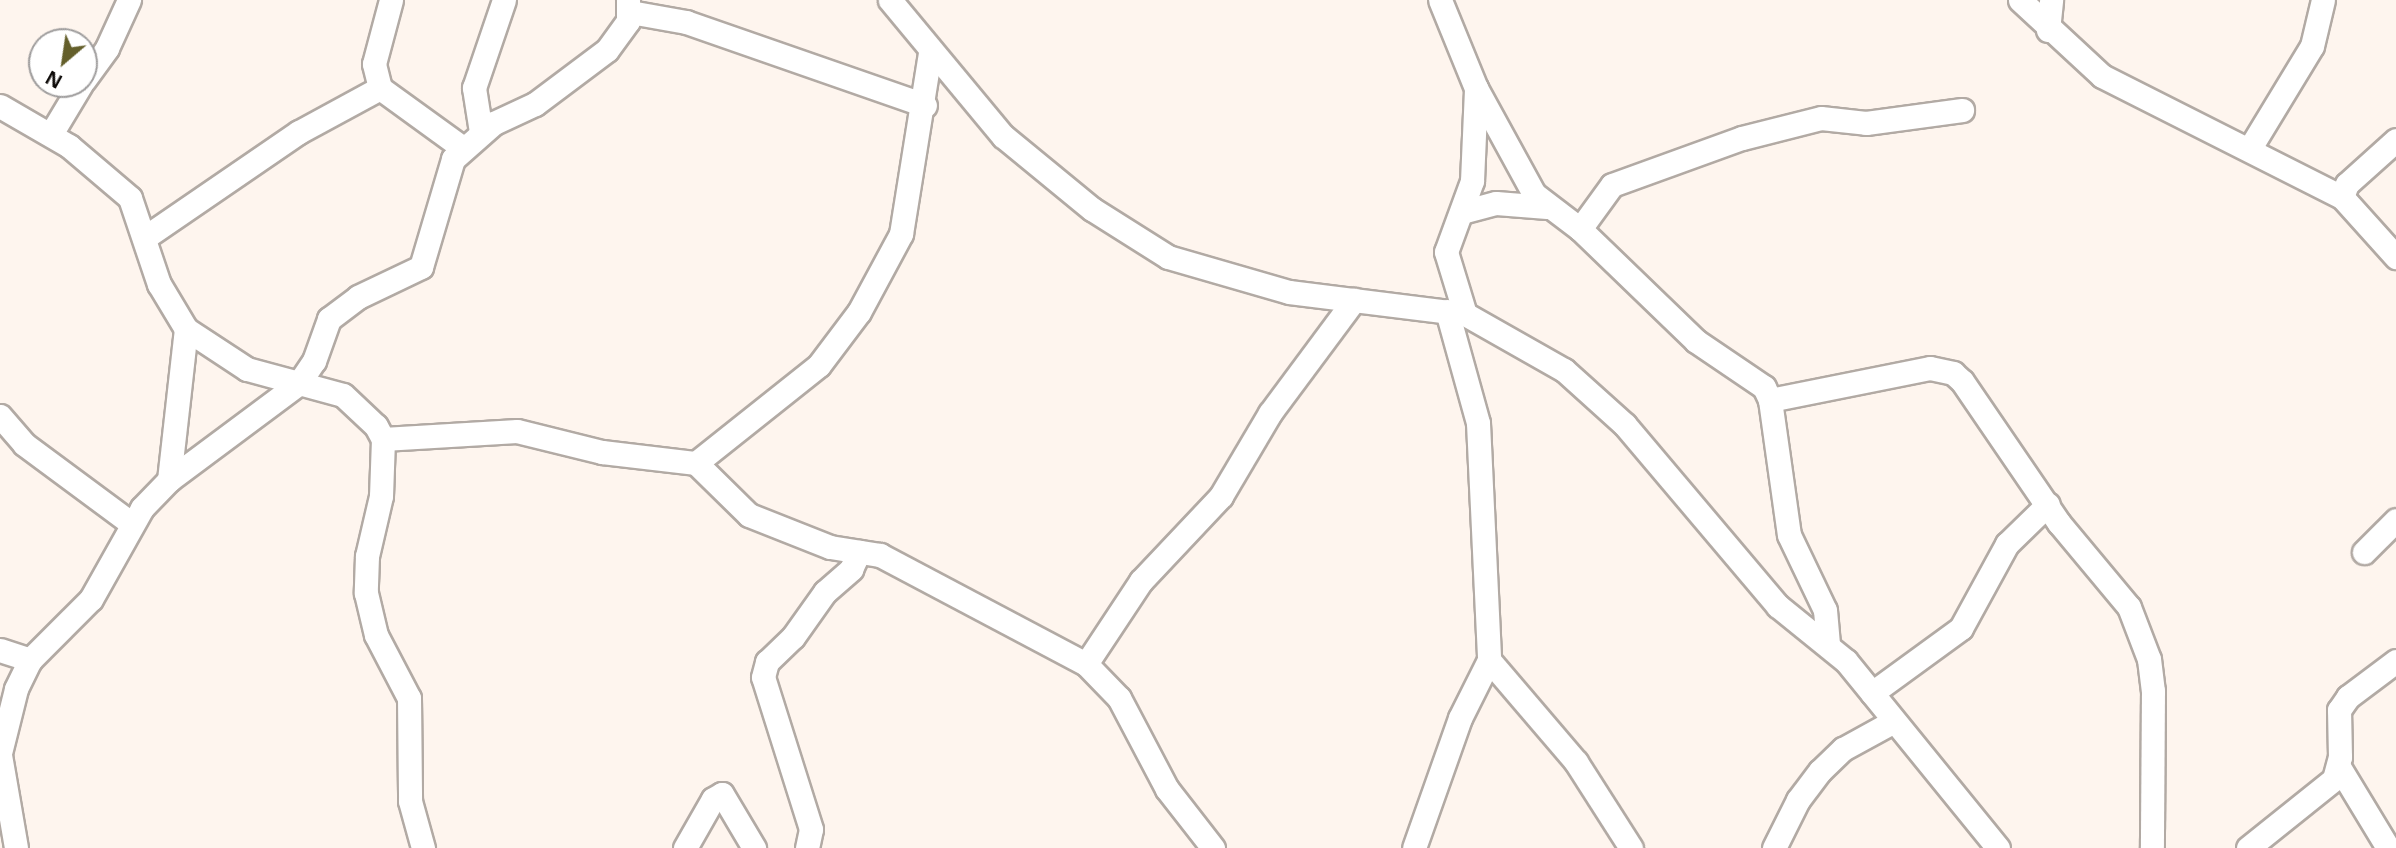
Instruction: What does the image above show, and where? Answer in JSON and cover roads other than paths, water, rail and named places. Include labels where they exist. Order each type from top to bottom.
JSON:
[{"type":"street","points":[[98,60],[107,48],[129,0]]},
{"type":"street","points":[[391,0],[374,64],[380,88],[463,148]]},
{"type":"street","points":[[481,132],[474,88],[504,0]]},
{"type":"street","points":[[1440,0],[1476,88],[1524,181],[1547,207],[1580,229],[1696,341],[1755,377],[1770,400],[1789,535],[1825,610],[1828,646]]},
{"type":"street","points":[[2020,0],[2048,30],[2130,93],[2250,148],[2342,197],[2396,257]]},
{"type":"street","points":[[2048,30],[2051,0]]},
{"type":"street","points":[[2250,148],[2312,46],[2323,0]]},
{"type":"street","points":[[894,1],[930,52],[1003,136],[1136,239],[1200,270],[1289,292],[1456,312],[1528,347],[1600,398],[1778,606],[1828,646],[1872,693],[1998,848]]},
{"type":"street","points":[[16,848],[0,754],[16,689],[30,660],[91,599],[132,524],[169,480],[299,383],[314,361],[328,319],[358,297],[414,273],[426,260],[444,176],[463,148],[481,132],[535,104],[607,50],[629,6],[686,22],[925,105]]},
{"type":"street","points":[[696,463],[818,365],[859,312],[901,234],[925,105],[930,52]]},
{"type":"street","points":[[147,236],[299,132],[380,88]]},
{"type":"street","points":[[1415,848],[1460,718],[1489,660],[1478,423],[1446,252],[1472,181],[1476,88]]},
{"type":"street","points":[[51,134],[72,98]]},
{"type":"street","points":[[0,106],[51,134],[130,198],[147,236],[159,284],[186,329],[247,369],[299,383],[354,403],[383,439],[380,509],[367,556],[366,593],[376,635],[409,698],[410,801],[423,848]]},
{"type":"street","points":[[1580,229],[1612,185],[1742,138],[1821,118],[1866,123],[1962,110]]},
{"type":"street","points":[[2342,197],[2353,177],[2396,140]]},
{"type":"street","points":[[1462,212],[1496,204],[1547,207]]},
{"type":"street","points":[[1086,664],[1141,581],[1221,496],[1270,413],[1354,300]]},
{"type":"street","points":[[169,480],[186,329]]},
{"type":"street","points":[[1770,400],[1930,368],[1953,373],[2048,504],[2113,581],[2149,659],[2155,730],[2152,848]]},
{"type":"street","points":[[0,416],[24,443],[132,524]]},
{"type":"street","points":[[383,439],[517,430],[602,452],[696,463],[749,515],[830,547],[859,552],[912,570],[1086,664],[1119,698],[1167,789],[1213,848]]},
{"type":"street","points":[[1872,693],[1961,628],[2007,544],[2048,504]]},
{"type":"street","points":[[2364,552],[2396,520]]},
{"type":"street","points":[[807,848],[811,829],[763,677],[767,662],[793,638],[825,592],[851,569],[859,552]]},
{"type":"street","points":[[0,650],[30,660]]},
{"type":"street","points":[[1489,660],[1576,762],[1631,848]]},
{"type":"street","points":[[2248,848],[2334,779],[2339,767],[2339,710],[2348,697],[2396,661]]},
{"type":"street","points":[[1774,848],[1798,800],[1820,771],[1843,749],[1894,721]]},
{"type":"street","points":[[2339,767],[2388,848]]},
{"type":"street","points":[[685,848],[713,799],[722,794],[754,848]]}]
